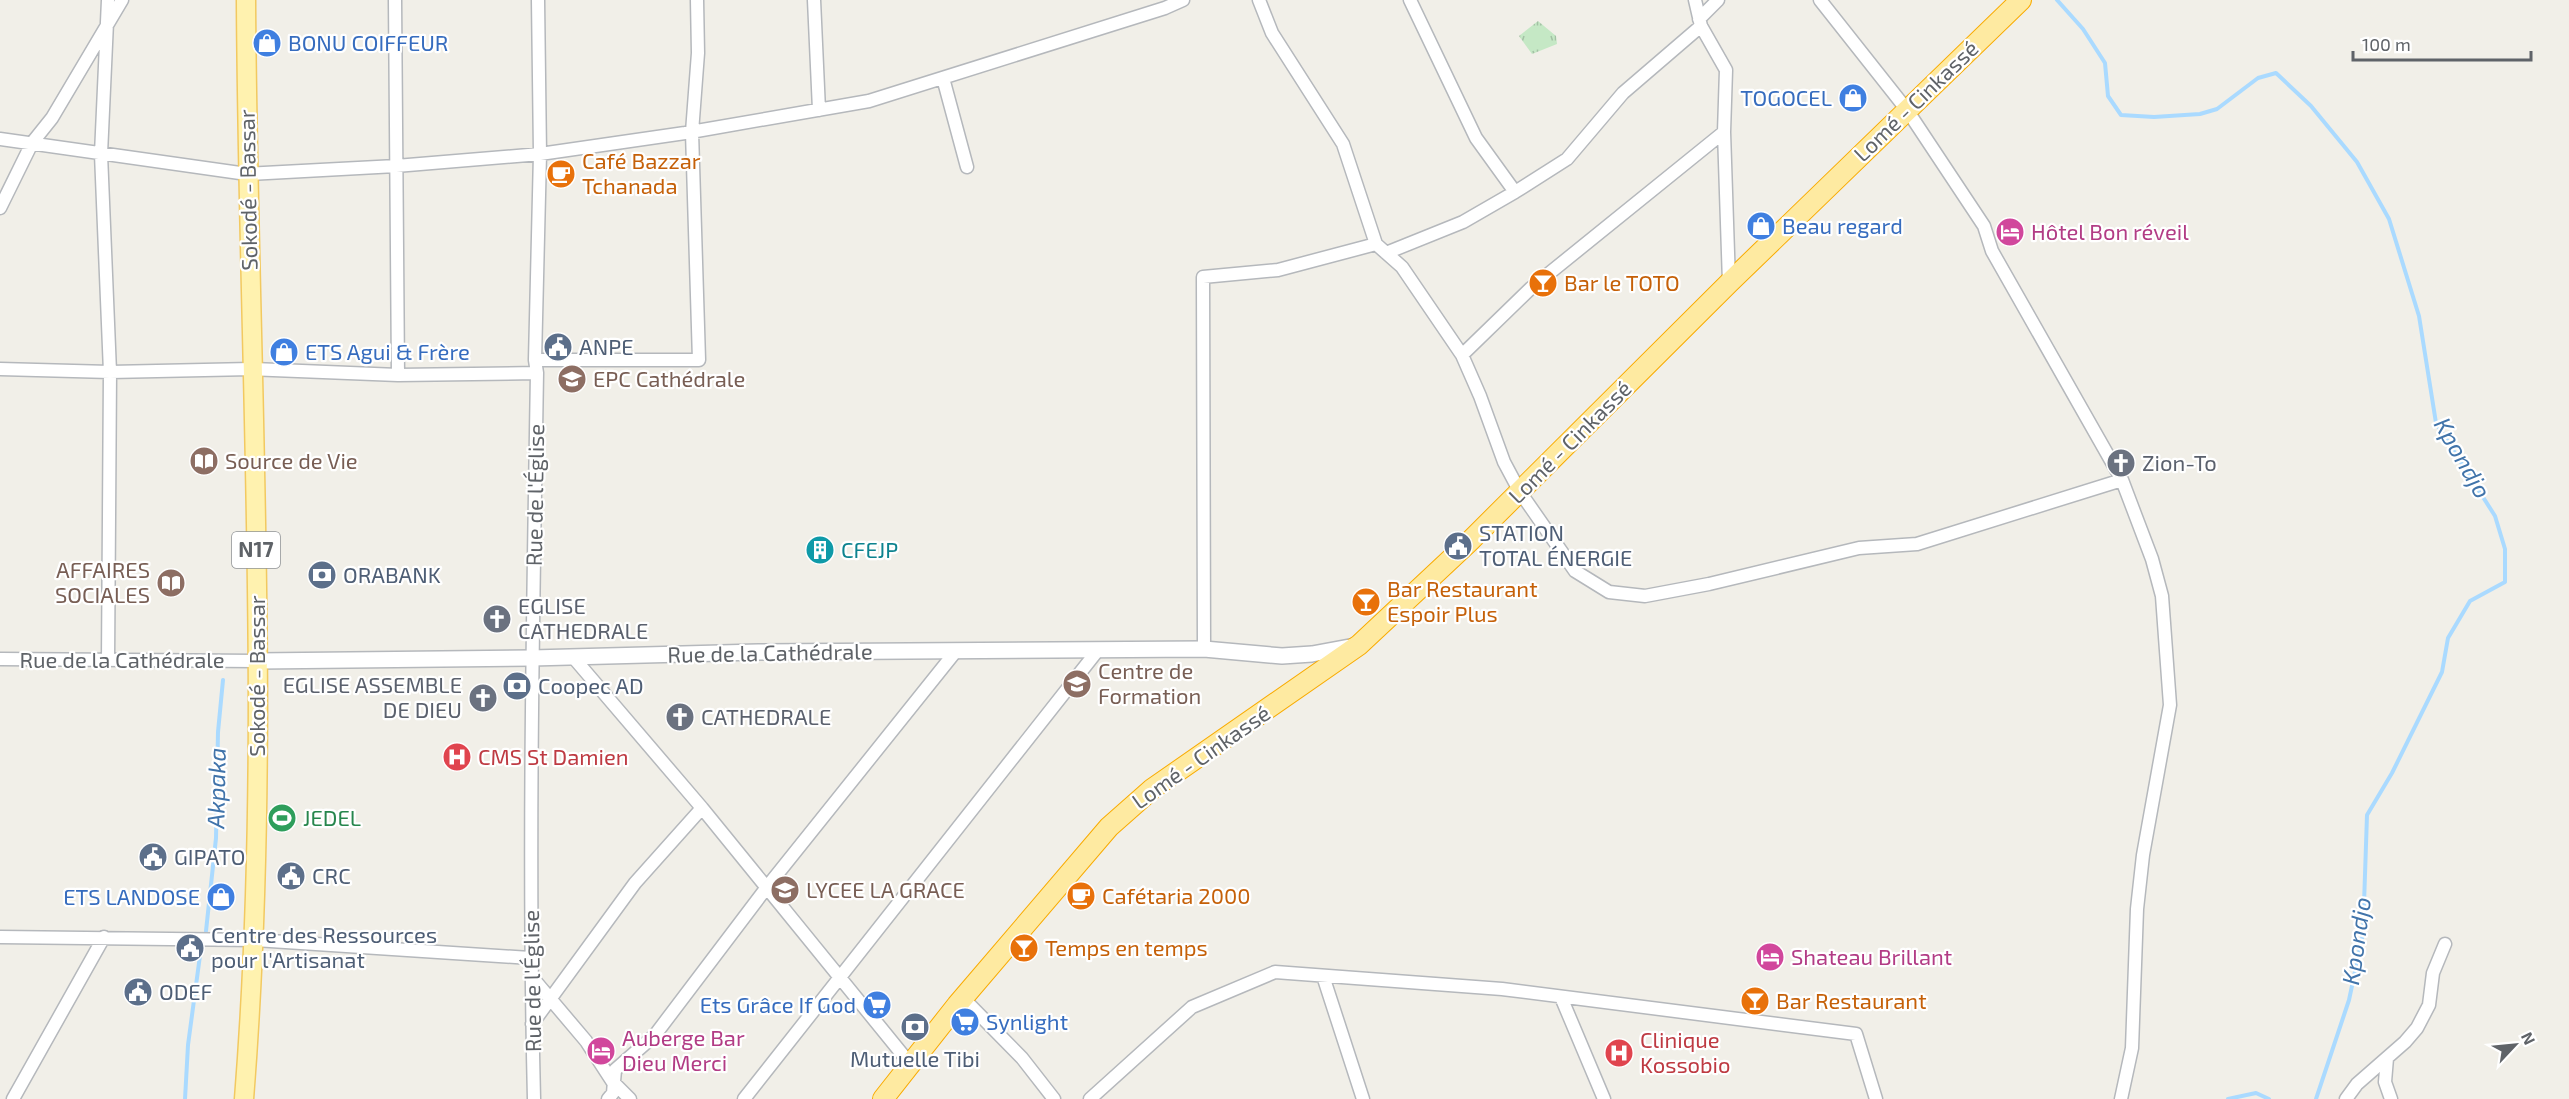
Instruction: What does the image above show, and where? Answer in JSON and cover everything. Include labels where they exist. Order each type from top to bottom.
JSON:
[{"type":"highway","name":"Lomé - Cinkassé","points":[[883,1099],[963,998],[1073,867],[1127,809],[1359,645],[1520,492],[1729,283],[2021,0]]},
{"type":"main road","name":"Sokodé - Bassar","points":[[244,1099],[255,940],[258,661],[247,174],[246,0]]},
{"type":"street","points":[[108,0],[101,154],[111,372],[108,661]]},
{"type":"street","points":[[0,208],[32,144],[52,118],[122,0]]},
{"type":"street","points":[[395,0],[398,375]]},
{"type":"street","name":"Rue de l'Église","points":[[534,1099],[530,958],[540,154],[538,0]]},
{"type":"street","points":[[0,369],[111,372],[251,369],[398,375],[536,366],[699,360],[692,132],[698,53],[697,0]]},
{"type":"street","points":[[814,0],[819,110]]},
{"type":"street","points":[[0,139],[247,174],[396,166],[540,154],[692,132],[869,101],[1165,8],[1183,0]]},
{"type":"street","points":[[1258,0],[1272,33],[1343,144],[1376,244],[1402,267],[1462,355],[1504,462],[1520,492],[1575,571],[1609,592],[1645,596],[1709,584],[1859,548],[1917,544],[2122,480]]},
{"type":"street","points":[[1410,0],[1476,138],[1515,192]]},
{"type":"street","points":[[1695,0],[1700,22],[1726,70],[1724,132],[1729,283]]},
{"type":"street","points":[[1386,253],[1463,222],[1567,159],[1623,93],[1700,22],[1718,0]]},
{"type":"street","points":[[1820,0],[1907,110],[1984,226],[1992,252],[2122,480],[2152,560],[2162,596],[2170,705],[2143,855],[2138,909],[2132,1048],[2121,1099]]},
{"type":"street","points":[[943,78],[967,167]]},
{"type":"street","points":[[1462,355],[1531,288],[1724,132]]},
{"type":"street","points":[[1204,649],[1203,277],[1278,270],[1376,244]]},
{"type":"street","name":"Rue de la Cathédrale","points":[[0,659],[258,661],[532,658],[758,652],[1204,649],[1282,656],[1312,654],[1359,645]]},
{"type":"street","points":[[744,1099],[1098,650]]},
{"type":"street","points":[[608,1099],[613,1093],[612,1081],[615,1070],[655,1035],[767,887],[956,651]]},
{"type":"street","points":[[573,657],[702,808],[911,1065]]},
{"type":"street","points":[[532,1024],[635,884],[702,808]]},
{"type":"street","points":[[0,937],[255,940],[530,958]]},
{"type":"street","points":[[13,1099],[104,937]]},
{"type":"street","points":[[2346,1099],[2357,1084],[2417,1028],[2429,1005],[2433,974],[2445,944]]},
{"type":"street","points":[[1090,1099],[1192,1007],[1275,972],[1502,989],[1856,1035],[1876,1099]]},
{"type":"street","points":[[531,976],[586,1041],[612,1081],[630,1099]]},
{"type":"street","points":[[1323,976],[1363,1099]]},
{"type":"street","points":[[1561,997],[1604,1099]]},
{"type":"street","points":[[963,998],[1022,1058],[1054,1099]]},
{"type":"street","points":[[2387,1058],[2385,1082],[2391,1099]]},
{"type":"green space","points":[[1538,21],[1556,36],[1557,44],[1532,54],[1519,36]]},
{"type":"waterway","name":"Kpondjo","points":[[2057,0],[2083,29],[2105,63],[2108,96],[2121,115],[2154,117],[2200,114],[2217,109],[2258,78],[2276,73],[2311,106],[2357,162],[2389,219],[2419,316],[2436,423],[2495,516],[2505,549],[2505,582],[2470,601],[2448,638],[2442,672],[2392,773],[2367,815],[2363,934],[2349,1000],[2316,1099]]},
{"type":"waterway","name":"Akpaka","points":[[206,931],[216,838],[218,732],[223,680]]},
{"type":"waterway","name":"Akpaka","points":[[185,1099],[188,1045],[201,948]]},
{"type":"waterway","name":"Kpondjo","points":[[2228,1099],[2256,1093],[2269,1099]]},
{"type":"place","name":"BONU COIFFEUR","points":[[267,43]]},
{"type":"place","name":"TOGOCEL","points":[[1853,98]]},
{"type":"place","name":"Café Bazzar Tchanada","points":[[561,174]]},
{"type":"place","name":"Beau regard","points":[[1761,226]]},
{"type":"place","name":"Hôtel Bon réveil","points":[[2010,232]]},
{"type":"place","name":"Bar le TOTO","points":[[1543,283]]},
{"type":"place","name":"ANPE","points":[[558,347]]},
{"type":"place","name":"ETS Agui & Frère","points":[[284,352]]},
{"type":"place","name":"EPC Cathédrale","points":[[572,379]]},
{"type":"place","name":"Source de Vie","points":[[204,461]]},
{"type":"place","name":"Zion-To","points":[[2121,463]]},
{"type":"place","name":"STATION TOTAL ÉNERGIE","points":[[1458,546]]},
{"type":"place","name":"CFEJP","points":[[820,550]]},
{"type":"place","name":"ORABANK","points":[[322,575]]},
{"type":"place","name":"AFFAIRES SOCIALES","points":[[171,583]]},
{"type":"place","name":"Bar Restaurant Espoir Plus","points":[[1366,602]]},
{"type":"place","name":"EGLISE CATHEDRALE","points":[[497,619]]},
{"type":"place","name":"Centre de Formation","points":[[1077,684]]},
{"type":"place","name":"Coopec AD","points":[[517,686]]},
{"type":"place","name":"EGLISE ASSEMBLE DE DIEU","points":[[483,698]]},
{"type":"place","name":"CATHEDRALE","points":[[680,717]]},
{"type":"place","name":"CMS St Damien","points":[[457,757]]},
{"type":"place","name":"JEDEL","points":[[282,818]]},
{"type":"place","name":"GIPATO","points":[[153,857]]},
{"type":"place","name":"CRC","points":[[291,876]]},
{"type":"place","name":"LYCEE LA GRACE","points":[[785,890]]},
{"type":"place","name":"Cafétaria 2000","points":[[1081,896]]},
{"type":"place","name":"ETS LANDOSE","points":[[221,897]]},
{"type":"place","name":"Centre des Ressources pour l'Artisanat","points":[[190,948]]},
{"type":"place","name":"Temps en temps","points":[[1024,948]]},
{"type":"place","name":"Shateau Brillant","points":[[1770,957]]},
{"type":"place","name":"ODEF","points":[[138,992]]},
{"type":"place","name":"Bar Restaurant","points":[[1755,1001]]},
{"type":"place","name":"Ets Grâce If God","points":[[877,1005]]},
{"type":"place","name":"Synlight","points":[[965,1022]]},
{"type":"place","name":"Mutuelle Tibi","points":[[915,1027]]},
{"type":"place","name":"Auberge Bar Dieu Merci","points":[[601,1051]]},
{"type":"place","name":"Clinique Kossobio","points":[[1619,1053]]}]
